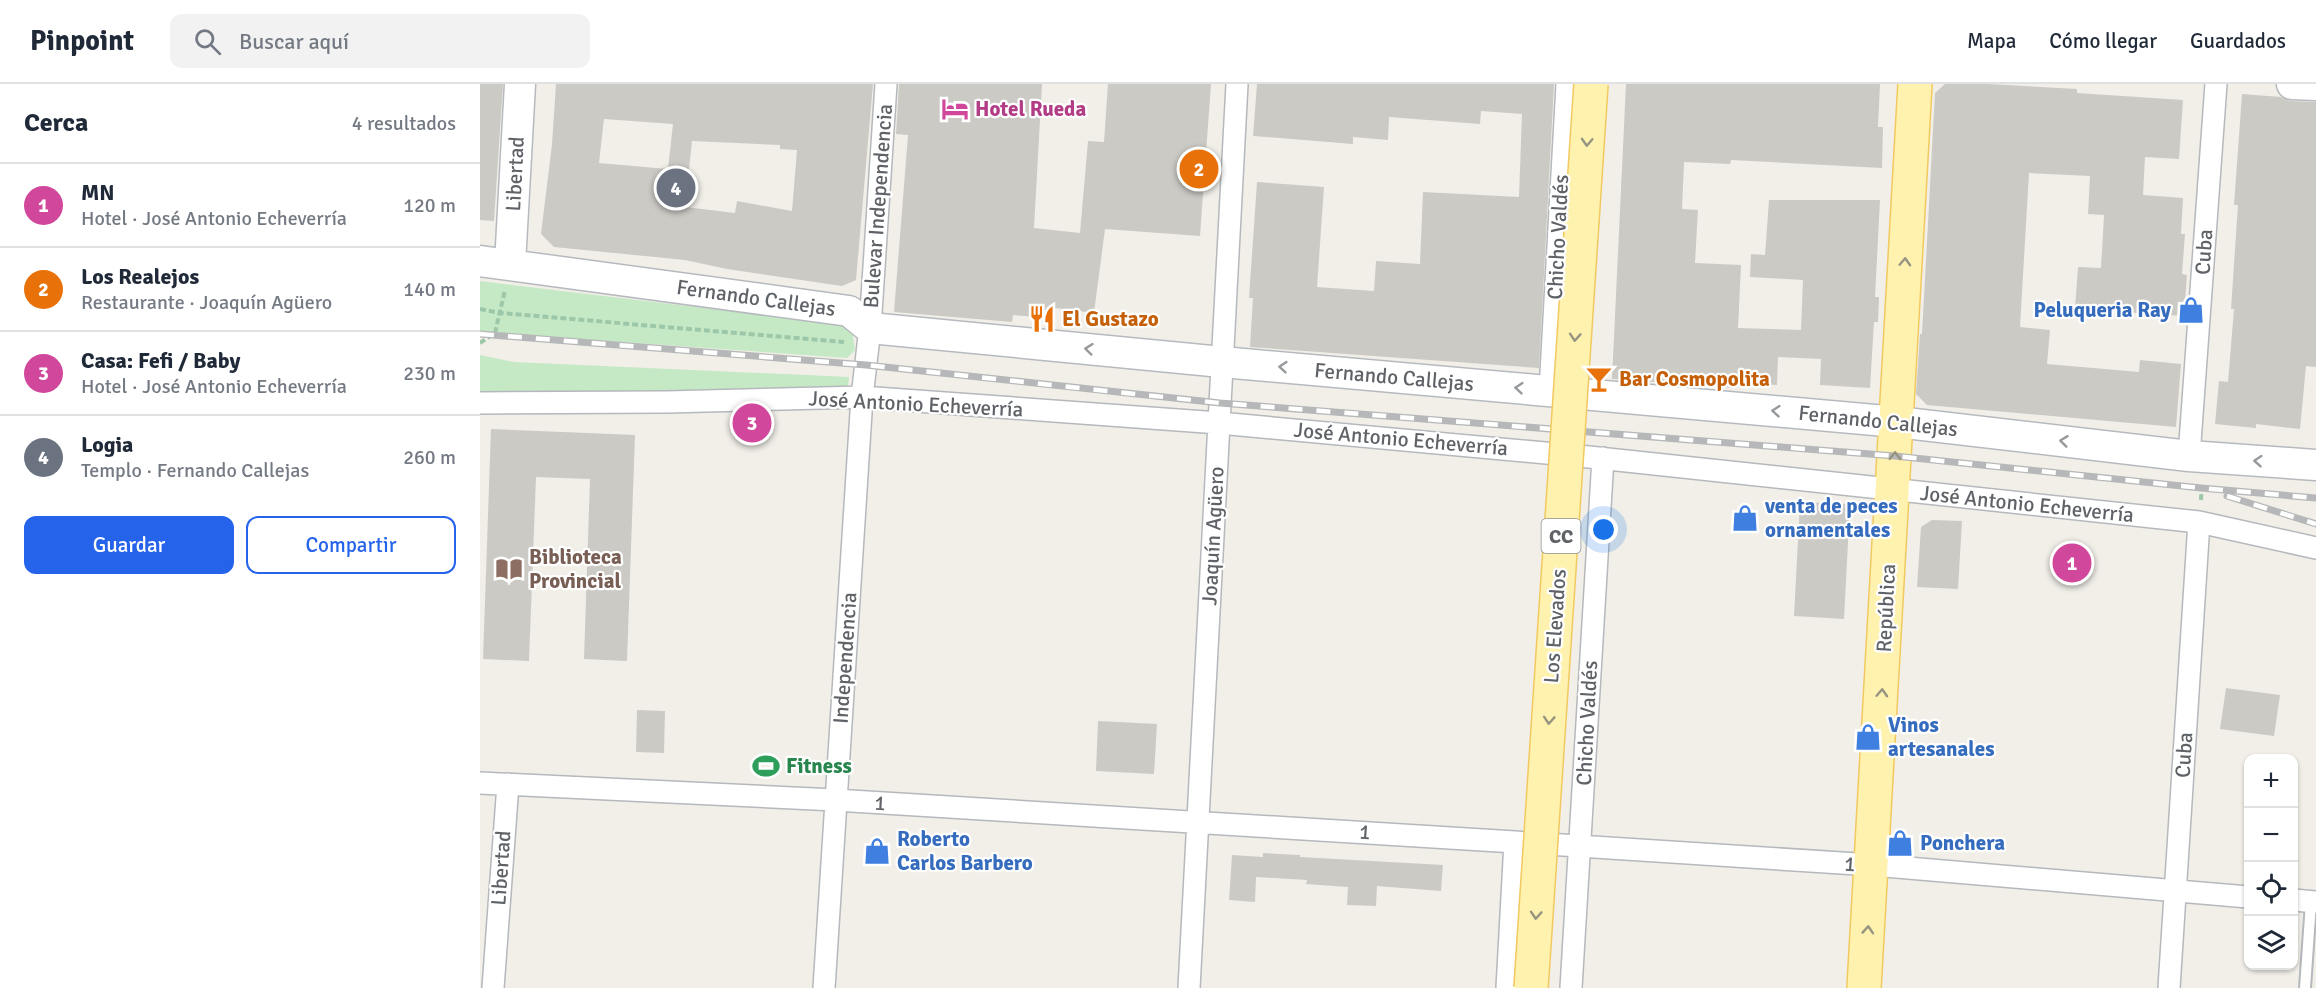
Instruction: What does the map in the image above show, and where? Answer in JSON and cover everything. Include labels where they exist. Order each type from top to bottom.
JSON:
[{"type":"main road","name":"Los Elevados","points":[[1531,988],[1591,84]]},
{"type":"main road","name":"República","points":[[1864,988],[1873,865],[1915,84]]},
{"type":"street","name":"Libertad","points":[[510,264],[520,84]]},
{"type":"street","name":"Bulevar Independencia","points":[[869,336],[886,84]]},
{"type":"street","name":"Joaquín Agüero","points":[[1189,988],[1237,84]]},
{"type":"street","name":"Chicho Valdés","points":[[1550,391],[1567,84]]},
{"type":"street","name":"Cuba","points":[[2189,456],[2216,84]]},
{"type":"street","points":[[2292,84],[2316,85]]},
{"type":"street","name":"Fernando Callejas","points":[[480,261],[849,311],[869,336],[1222,362],[1550,391],[1897,422],[2189,456],[2316,465]]},
{"type":"street","name":"Independencia","points":[[824,988],[862,397],[869,336]]},
{"type":"street","name":"José Antonio Echeverría","points":[[480,403],[667,402],[862,397],[1219,423],[1604,458],[2199,522],[2316,548]]},
{"type":"street","name":"Chicho Valdés","points":[[1571,988],[1604,458]]},
{"type":"street","name":"Cuba","points":[[2169,988],[2199,522]]},
{"type":"street","name":"1","points":[[480,783],[835,800],[1873,865],[2244,897]]},
{"type":"street","name":"Libertad","points":[[493,988],[489,925],[508,784]]},
{"type":"street","points":[[1506,988],[1515,842]]},
{"type":"lane","points":[[2305,988],[2307,901]]},
{"type":"path","points":[[480,343],[495,333],[510,264]]},
{"type":"path","points":[[480,309],[869,336]]},
{"type":"green space","points":[[480,281],[844,325],[852,331],[855,350],[847,358],[480,332]]},
{"type":"green space","points":[[480,355],[514,362],[849,377],[848,386],[480,395]]},
{"type":"building","points":[[480,84],[503,84],[494,221],[480,220]]},
{"type":"building","points":[[556,84],[873,84],[856,280],[842,286],[727,269],[685,260],[554,247],[541,234],[552,144]],"holes":[[[604,119],[673,124],[668,169],[599,163]],[[692,141],[780,145],[780,149],[797,150],[792,211],[737,201],[735,213],[685,207]]]},
{"type":"building","points":[[899,84],[1042,84],[1034,228],[1080,233],[1088,141],[1104,142],[1108,84],[1211,84],[1200,236],[1105,229],[1094,313],[1048,307],[1047,318],[1013,315],[1012,322],[894,312],[908,135],[896,134]]},
{"type":"building","points":[[1257,84],[1554,84],[1539,368],[1250,347],[1253,298],[1249,298],[1257,182],[1324,187],[1317,287],[1374,291],[1376,261],[1420,264],[1423,192],[1519,197],[1522,114],[1481,111],[1480,124],[1389,117],[1388,140],[1353,137],[1353,144],[1253,136]]},
{"type":"building","points":[[1626,84],[1880,84],[1878,127],[1883,127],[1882,168],[1731,160],[1730,164],[1684,162],[1682,209],[1698,210],[1695,263],[1741,265],[1738,328],[1801,330],[1803,280],[1750,277],[1751,254],[1765,255],[1769,200],[1880,200],[1875,297],[1879,297],[1878,322],[1874,322],[1870,388],[1820,385],[1821,359],[1778,357],[1777,385],[1736,383],[1736,388],[1612,379]]},
{"type":"building","points":[[1945,84],[2077,89],[2077,93],[2183,100],[2179,159],[2145,157],[2143,195],[2183,198],[2181,234],[2185,234],[2182,274],[2187,275],[2184,316],[2075,309],[2078,267],[2101,268],[2104,215],[2088,214],[2090,176],[2029,173],[2020,327],[2050,330],[2047,364],[2139,372],[2140,360],[2181,364],[2176,427],[1927,405],[1916,394],[1920,334],[1922,334],[1935,93]]},
{"type":"building","points":[[2242,94],[2316,102],[2316,367],[2306,366],[2300,429],[2256,424],[2256,428],[2215,424],[2219,381],[2228,382],[2234,309],[2231,309],[2238,205],[2234,205]]},
{"type":"building","name":"Biblioteca Provincial","points":[[491,429],[635,435],[627,661],[584,659],[590,479],[536,477],[529,661],[483,659]]},
{"type":"building","points":[[1800,502],[1850,504],[1844,619],[1794,616]]},
{"type":"building","points":[[1932,520],[1962,521],[1958,589],[1917,587],[1921,527]]},
{"type":"building","points":[[2226,688],[2280,695],[2274,736],[2220,729]]},
{"type":"building","points":[[637,710],[665,711],[664,753],[636,752]]},
{"type":"building","points":[[1098,721],[1157,724],[1154,774],[1096,771]]},
{"type":"building","points":[[1263,853],[1443,865],[1441,891],[1377,886],[1376,906],[1347,905],[1348,887],[1306,884],[1307,880],[1256,877],[1255,902],[1229,900],[1232,855],[1263,857]]},
{"type":"railway","points":[[480,334],[866,365],[1220,403],[1895,456],[2316,498]]},
{"type":"railway","points":[[2227,496],[2316,524]]},
{"type":"place","name":"Hotel Rueda","points":[[955,109]]},
{"type":"place","name":"Los Realejos","points":[[1199,169]]},
{"type":"place","name":"Logia","points":[[676,188]]},
{"type":"place","name":"Peluqueria Ray","points":[[2191,310]]},
{"type":"place","name":"El Gustazo","points":[[1042,319]]},
{"type":"place","name":"Bar Cosmopolita","points":[[1599,379]]},
{"type":"place","name":"Casa: Fefi / Baby","points":[[752,423]]},
{"type":"place","name":"venta de peces ornamentales","points":[[1745,518]]},
{"type":"place","name":"MN","points":[[2072,563]]},
{"type":"place","name":"Biblioteca Provincial","points":[[509,569]]},
{"type":"place","name":"Vinos artesanales","points":[[1868,737]]},
{"type":"place","name":"Fitness","points":[[766,766]]},
{"type":"place","name":"Ponchera","points":[[1900,843]]},
{"type":"place","name":"Roberto Carlos Barbero","points":[[877,851]]}]
